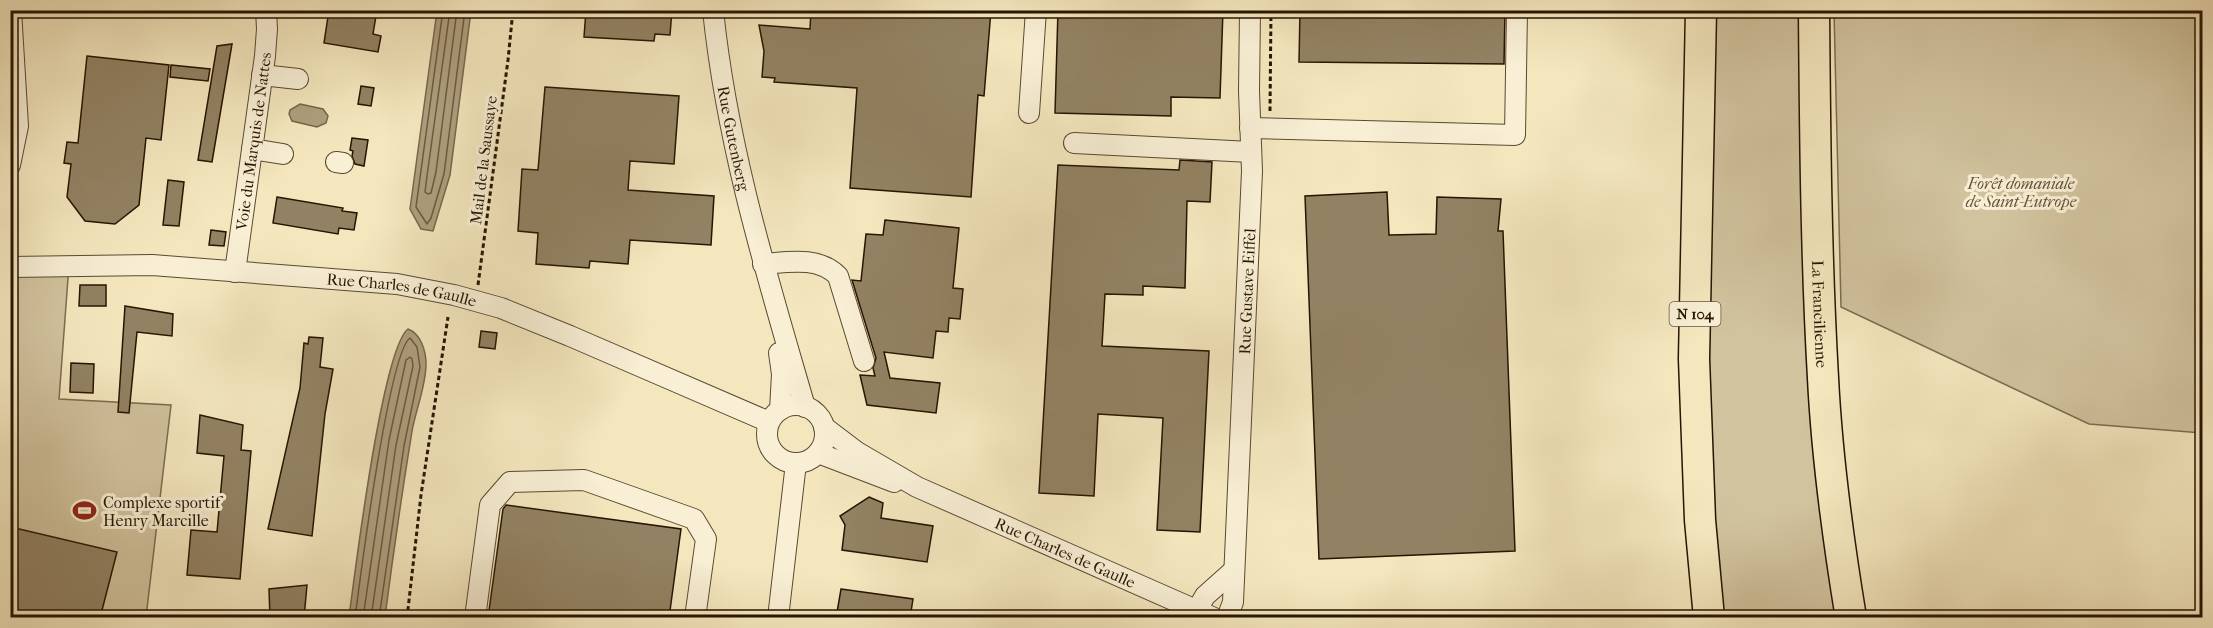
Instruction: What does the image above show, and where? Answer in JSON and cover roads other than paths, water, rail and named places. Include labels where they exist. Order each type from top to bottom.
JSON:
[{"type":"highway","name":"N 104","points":[[1701,10],[1694,359],[1700,520],[1709,618]]},
{"type":"highway","name":"La Francilienne","points":[[1814,10],[1818,268],[1823,381],[1840,552],[1851,618]]},
{"type":"street","points":[[10,165],[18,126],[11,10]]},
{"type":"street","name":"Voie du Marquis de Nattes","points":[[235,272],[262,75],[267,29],[266,10]]},
{"type":"street","name":"Rue Gutenberg","points":[[713,10],[729,127],[764,264],[805,407]]},
{"type":"street","points":[[1029,113],[1036,10]]},
{"type":"street","name":"Rue Gustave Eiffel","points":[[1212,616],[1233,602],[1252,171],[1250,10]]},
{"type":"street","points":[[1250,128],[1515,135],[1517,10]]},
{"type":"street","points":[[262,75],[298,79]]},
{"type":"street","points":[[1074,143],[1251,152]]},
{"type":"street","points":[[252,150],[283,154]]},
{"type":"street","points":[[764,264],[808,261],[831,268],[838,276],[864,362]]},
{"type":"street","name":"Rue Gutenberg","points":[[764,264],[783,374],[775,416]]},
{"type":"street","name":"Rue Charles de Gaulle","points":[[10,267],[45,271],[153,265],[397,284],[454,295],[501,308],[775,416]]},
{"type":"street","points":[[795,405],[805,407],[820,418],[824,427],[824,437],[818,453],[804,462],[786,461],[773,452],[768,441],[775,416],[795,405]]},
{"type":"street","name":"Rue Charles de Gaulle","points":[[824,427],[857,452],[917,487],[1212,616]]},
{"type":"street","name":"Rue Charles de Gaulle","points":[[818,453],[888,481],[917,487]]},
{"type":"street","points":[[778,618],[796,463]]},
{"type":"street","points":[[475,618],[490,505],[510,482],[584,480],[694,519],[706,538],[695,618]]},
{"type":"street","points":[[1212,616],[1205,596],[1233,571]]},
{"type":"water","points":[[437,11],[471,11],[450,175],[433,231],[421,229],[410,209]]},
{"type":"water","points":[[300,104],[323,109],[328,116],[326,123],[317,127],[292,121],[290,110]]},
{"type":"water","points":[[408,329],[413,331],[422,344],[426,359],[426,372],[412,431],[385,617],[349,617],[379,417],[398,345]]},
{"type":"place","name":"Complexe sportif Henry Marcille","points":[[85,511]]},
{"type":"park label","name":"Forêt domaniale de Saint-Eutrope","points":[[2021,192]]}]
